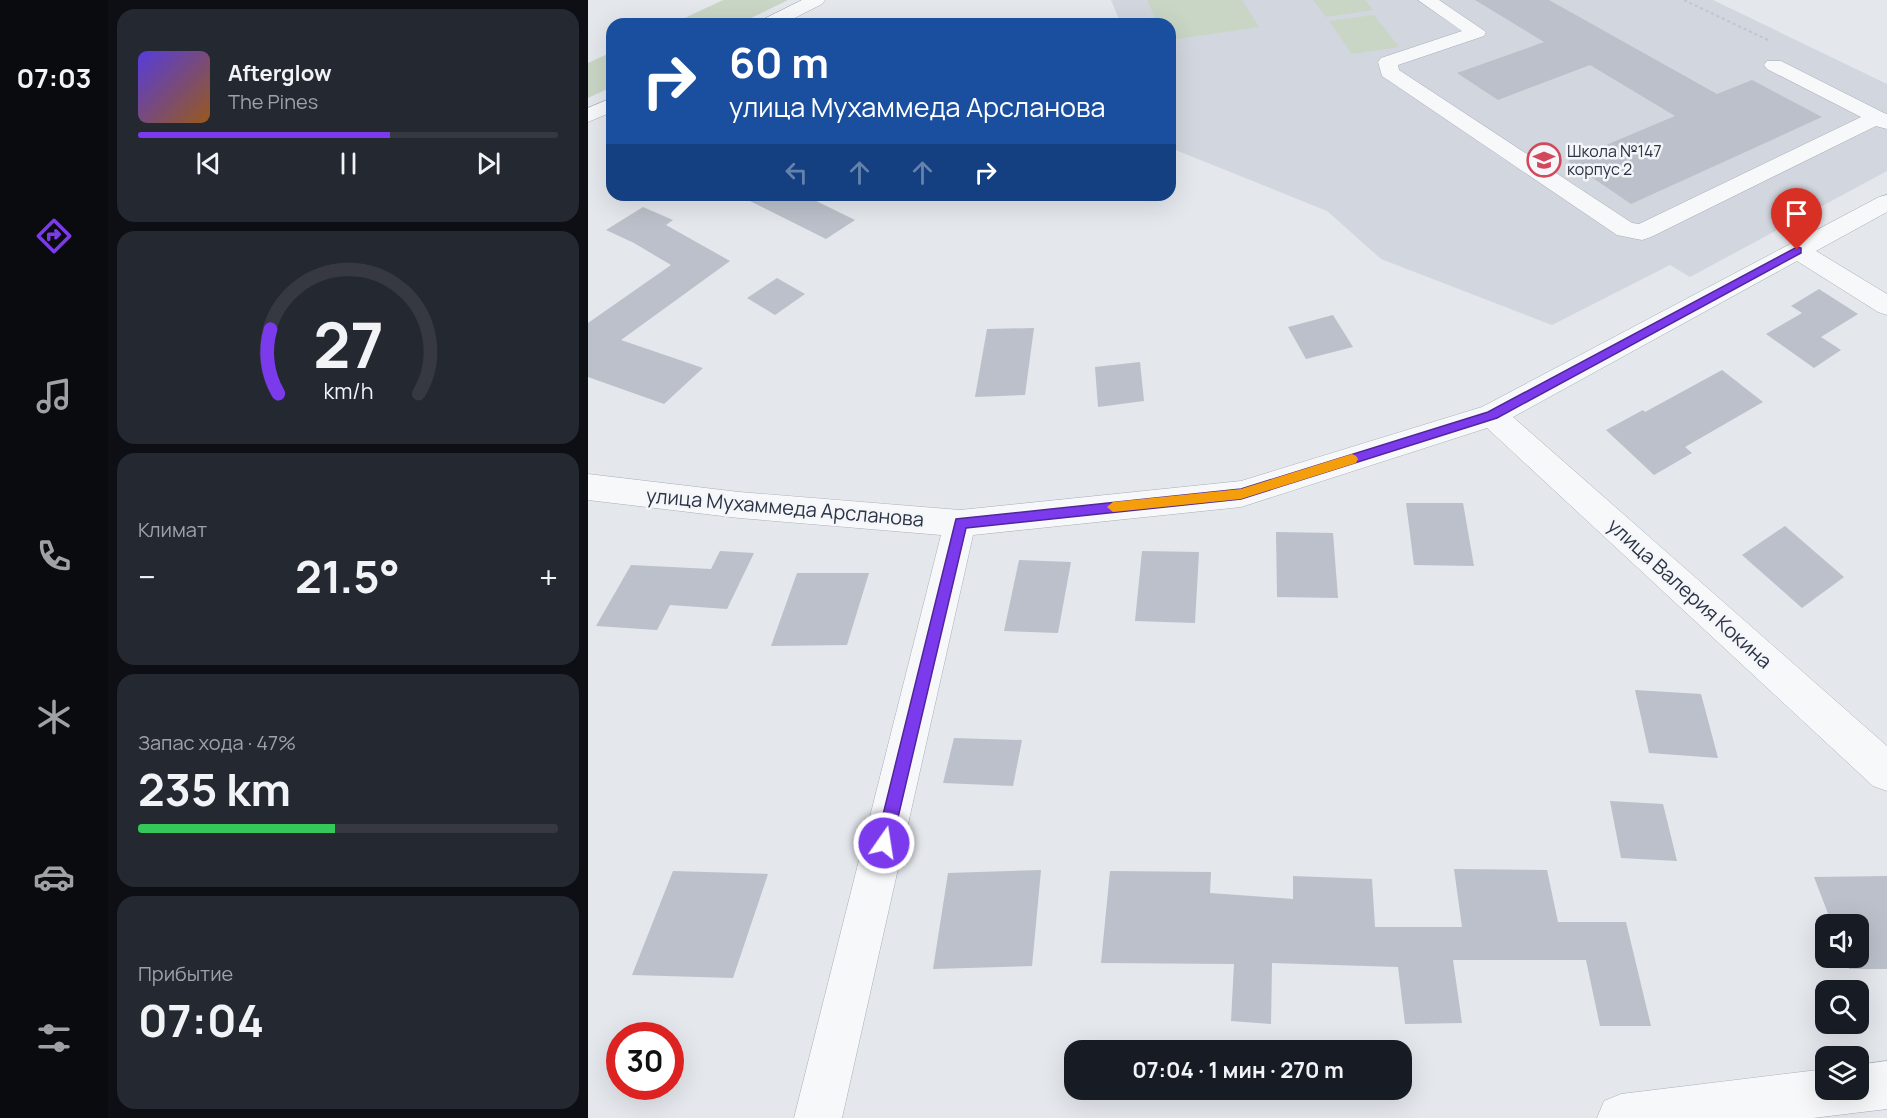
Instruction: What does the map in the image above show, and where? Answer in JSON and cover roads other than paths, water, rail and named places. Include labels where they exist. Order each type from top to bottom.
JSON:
[{"type":"street","points":[[781,18],[816,0]]},
{"type":"street","points":[[1427,0],[1477,32],[1388,63],[1389,72],[1626,230],[1642,232],[1882,120]]},
{"type":"street","points":[[1774,65],[1882,120]]},
{"type":"street","points":[[588,116],[606,107]]},
{"type":"street","name":"улица Мухаммеда Арсланова","points":[[588,487],[738,506],[960,523],[1241,494],[1492,415],[1887,202]]},
{"type":"street","points":[[1797,250],[1887,306]]},
{"type":"street","name":"улица Валерия Кокина","points":[[1492,415],[1887,772]]},
{"type":"street","points":[[818,1118],[960,523]]},
{"type":"street","points":[[1869,1087],[1887,1085]]},
{"type":"street","points":[[1621,1118],[1815,1094]]},
{"type":"place","name":"Школа №147 корпус 2","points":[[1544,160]]}]
